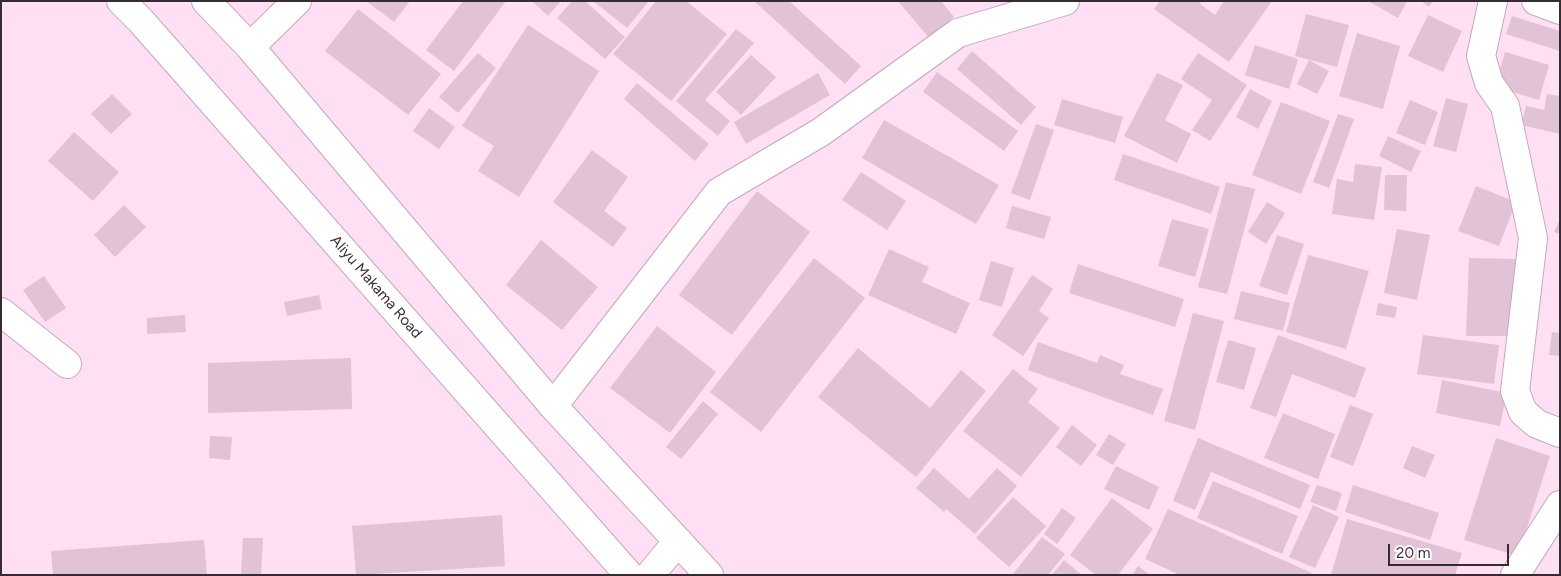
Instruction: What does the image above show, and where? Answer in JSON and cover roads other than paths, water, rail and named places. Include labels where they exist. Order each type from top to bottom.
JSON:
[{"type":"street","name":"Aliyu Makama Road","points":[[121,1],[141,21],[629,575]]},
{"type":"street","points":[[206,1],[250,47],[553,406],[709,575]]},
{"type":"street","points":[[250,47],[297,1]]},
{"type":"street","points":[[553,406],[719,192],[821,132],[958,33],[1065,1]]},
{"type":"street","points":[[1494,1],[1481,56],[1489,82],[1506,106],[1533,238],[1515,391],[1523,412],[1537,424],[1560,433]]},
{"type":"street","points":[[1536,1],[1560,10]]},
{"type":"street","points":[[1,312],[67,364]]},
{"type":"street","points":[[1515,575],[1560,506]]},
{"type":"street","points":[[650,575],[678,541]]}]
